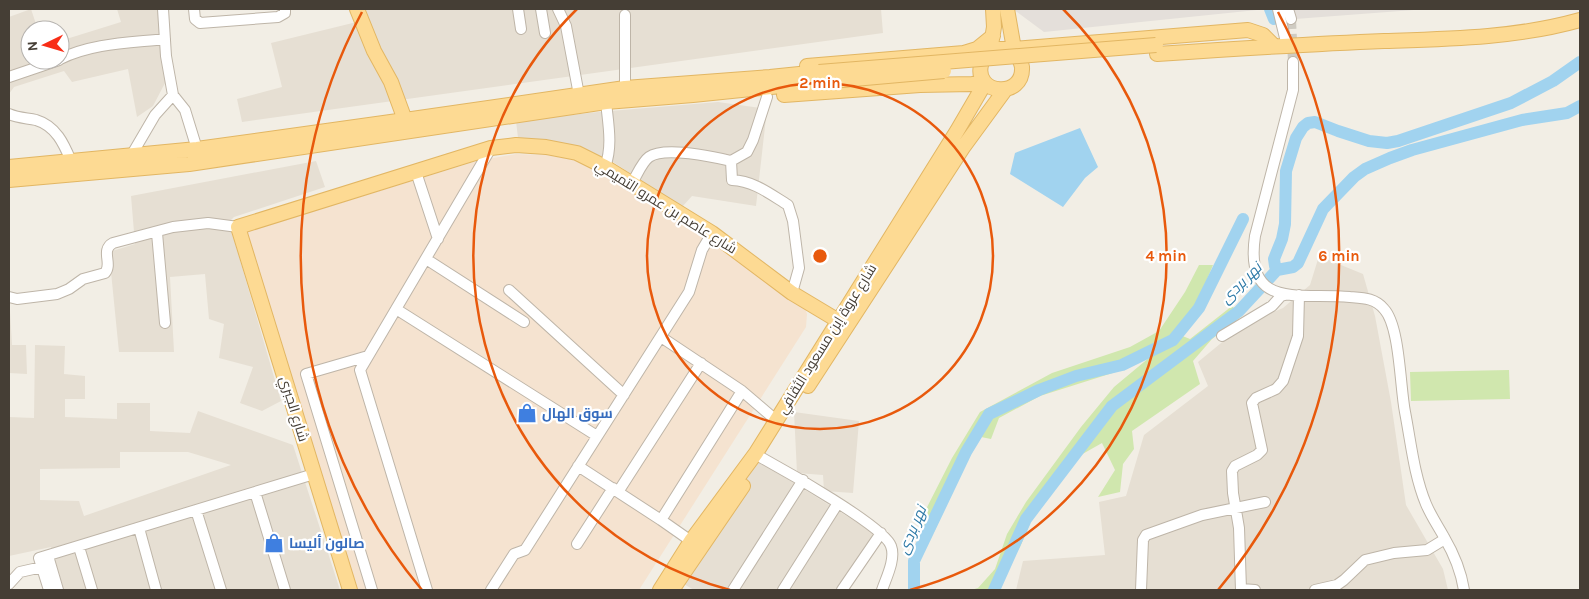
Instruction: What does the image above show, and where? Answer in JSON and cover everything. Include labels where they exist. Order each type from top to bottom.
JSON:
[{"type":"main road","points":[[357,9],[374,51],[391,82],[405,120]]},
{"type":"main road","points":[[993,9],[993,36],[980,68],[985,83],[994,89],[1005,90],[1014,86],[1022,73],[1021,63],[1014,49],[1007,9]]},
{"type":"main road","points":[[9,167],[197,149],[625,88],[819,77],[1156,50],[1244,37],[1260,39],[1281,46],[1460,39],[1514,34],[1580,20]]},
{"type":"main road","points":[[986,54],[997,49],[1248,30],[1281,46]]},
{"type":"main road","points":[[670,85],[738,72],[964,53],[983,45],[993,36]]},
{"type":"main road","points":[[9,180],[189,164],[606,102],[694,95],[819,77]]},
{"type":"main road","points":[[694,95],[767,96],[920,85],[985,83]]},
{"type":"main road","name":"شارع عروة إبن مسعود الثقافي","points":[[675,589],[762,458],[985,83]]},
{"type":"main road","points":[[957,84],[968,91],[973,102]]},
{"type":"main road","name":"شارع عروة إبن مسعود الثقافي","points":[[660,590],[691,541],[756,452],[964,146],[1005,90]]},
{"type":"main road","name":"شارع عاصم بن عمرو التميمي","points":[[238,227],[491,148],[516,145],[546,146],[577,153],[606,167],[712,233],[792,293],[843,323]]},
{"type":"main road","name":"شارع الجبري","points":[[238,227],[314,474],[347,589]]},
{"type":"street","points":[[163,9],[169,77],[174,95],[185,110],[197,149]]},
{"type":"street","points":[[194,9],[195,20],[200,23],[278,17],[284,13],[285,9]]},
{"type":"street","points":[[518,9],[521,29]]},
{"type":"street","points":[[542,9],[545,33]]},
{"type":"street","points":[[558,9],[566,26],[579,94]]},
{"type":"street","points":[[1278,9],[1281,46]]},
{"type":"street","points":[[625,15],[625,88]]},
{"type":"street","points":[[70,55],[97,46],[165,39]]},
{"type":"street","points":[[1293,62],[1292,90],[1254,243],[1255,271],[1262,283],[1281,294],[1367,298],[1375,301],[1389,314],[1396,342],[1403,401],[1417,478],[1427,507],[1445,538],[1459,568],[1464,590]]},
{"type":"street","points":[[9,77],[30,70]]},
{"type":"street","points":[[131,156],[155,115],[174,95]]},
{"type":"street","points":[[632,183],[647,158],[653,154],[694,153],[731,161],[747,152],[753,140],[767,96]]},
{"type":"street","points":[[606,102],[610,140],[609,158],[606,167]]},
{"type":"street","points":[[9,114],[34,120],[48,126],[60,138],[71,161]]},
{"type":"street","points":[[427,590],[360,370],[491,148]]},
{"type":"street","points":[[731,161],[732,180],[744,181],[755,185],[788,205],[793,222],[799,268],[792,293]]},
{"type":"street","points":[[416,172],[438,239]]},
{"type":"street","points":[[9,297],[17,299],[57,294],[83,279],[107,271],[107,249],[111,243],[157,233],[173,227],[208,223],[238,227]]},
{"type":"street","points":[[157,233],[165,323]]},
{"type":"street","points":[[491,590],[514,554],[525,550],[689,292],[702,250],[712,233]]},
{"type":"street","points":[[426,259],[524,322]]},
{"type":"street","points":[[509,290],[624,395]]},
{"type":"street","points":[[1222,336],[1272,306],[1281,294]]},
{"type":"street","points":[[1255,590],[1241,589],[1239,528],[1232,471],[1235,466],[1257,455],[1262,450],[1252,403],[1256,398],[1276,389],[1283,381],[1298,336],[1299,296]]},
{"type":"street","points":[[396,310],[597,436]]},
{"type":"street","points":[[661,336],[742,391],[776,421]]},
{"type":"street","points":[[368,356],[306,374],[372,590]]},
{"type":"street","points":[[577,544],[616,490],[701,363]]},
{"type":"street","points":[[661,520],[742,391]]},
{"type":"street","points":[[762,458],[803,480],[889,540],[892,559],[882,590]]},
{"type":"street","points":[[578,466],[691,541]]},
{"type":"street","points":[[9,584],[20,572],[79,547],[314,474]]},
{"type":"street","points":[[733,590],[803,480]]},
{"type":"street","points":[[255,492],[285,590]]},
{"type":"street","points":[[1141,590],[1143,540],[1146,535],[1202,515],[1265,502]]},
{"type":"street","points":[[783,590],[838,503]]},
{"type":"street","points":[[196,510],[221,590]]},
{"type":"street","points":[[140,528],[156,590]]},
{"type":"street","points":[[842,590],[881,533]]},
{"type":"street","points":[[1315,590],[1336,585],[1365,560],[1394,553],[1427,550],[1445,538]]},
{"type":"street","points":[[79,547],[92,590]]},
{"type":"street","points":[[43,561],[49,590]]},
{"type":"street","points":[[43,561],[58,590]]},
{"type":"shaded area","points":[[31,9],[35,20],[20,20],[20,70],[70,70],[70,38],[121,22],[117,9],[164,9],[166,31],[165,83],[153,106],[137,117],[128,69],[72,82],[64,71],[14,87],[9,94],[9,17]]},
{"type":"shaded area","points":[[366,9],[881,9],[883,33],[242,122],[237,99],[282,87],[271,43],[369,19]]},
{"type":"shaded area","points":[[1013,9],[1257,9],[1257,10],[1044,32]]},
{"type":"shaded area","points":[[1291,9],[1427,9],[1295,19]]},
{"type":"shaded area","points":[[718,102],[767,109],[756,206],[692,196],[682,207],[613,162],[580,147],[518,138],[516,121]]},
{"type":"shaded area","name":"سوق الهال","points":[[516,154],[546,155],[575,160],[603,173],[802,299],[807,314],[806,327],[639,590],[357,590],[246,232],[477,161]]},
{"type":"shaded area","points":[[316,161],[325,187],[234,217],[229,222],[281,401],[262,411],[240,403],[253,367],[219,358],[224,324],[209,319],[205,274],[170,277],[174,352],[119,352],[109,252],[135,244],[131,196]]},
{"type":"shaded area","points":[[1319,256],[1363,274],[1375,316],[1391,402],[1406,505],[1443,569],[1448,590],[1016,590],[1023,561],[1105,555],[1099,502],[1126,496],[1144,435],[1208,386],[1198,362],[1243,325],[1283,308],[1310,285]]},
{"type":"shaded area","points":[[9,311],[12,345],[26,345],[27,374],[9,373]]},
{"type":"shaded area","points":[[35,345],[65,346],[64,374],[85,376],[85,399],[65,399],[65,417],[117,419],[117,403],[150,403],[150,431],[190,433],[198,411],[293,445],[340,590],[64,590],[51,547],[9,556],[9,417],[34,418]],"holes":[[[120,452],[188,452],[231,465],[84,516],[79,501],[40,500],[40,469],[120,468]]]},
{"type":"shaded area","points":[[794,412],[859,421],[853,493],[824,491],[823,475],[797,473]]},
{"type":"shaded area","points":[[757,460],[874,533],[839,590],[694,590],[682,583]]},
{"type":"green space","points":[[1199,265],[1213,265],[1198,301],[1175,333],[1190,339],[1232,306],[1242,316],[1212,339],[1193,361],[1200,384],[1132,431],[1134,449],[1123,464],[1120,492],[1098,497],[1115,470],[1102,443],[1079,456],[1034,514],[1020,547],[991,590],[971,590],[978,588],[995,569],[1007,534],[1026,502],[1081,427],[1114,387],[1150,357],[1122,370],[1040,396],[999,418],[991,439],[981,437],[968,457],[934,532],[919,523],[952,458],[980,412],[1052,373],[1130,347],[1159,331],[1185,292]]},
{"type":"green space","points":[[1509,370],[1510,399],[1411,401],[1410,372]]},
{"type":"water","points":[[1080,128],[1098,167],[1085,178],[1063,207],[1010,174],[1015,153]]},
{"type":"waterway","name":"نهر بردى","points":[[1270,9],[1274,19]]},
{"type":"waterway","points":[[1277,270],[1274,259],[1282,239],[1285,224],[1286,171],[1296,138],[1308,123],[1315,122],[1369,141],[1387,143],[1398,141],[1511,103],[1553,81],[1580,62]]},
{"type":"waterway","name":"نهر بردى","points":[[994,590],[1026,519],[1112,406],[1239,311],[1277,270],[1293,267],[1298,263],[1323,209],[1354,177],[1365,169],[1412,150],[1522,120],[1567,113],[1580,106]]},
{"type":"waterway","name":"نهر بردى","points":[[914,590],[914,561],[966,452],[989,414],[1039,390],[1076,376],[1122,365],[1173,340],[1199,308],[1243,219]]},
{"type":"tunnel","points":[[1291,19],[1293,62]]},
{"type":"place","name":"سوق الهال","points":[[527,413]]},
{"type":"place","name":"صالون أليسا","points":[[274,543]]}]
